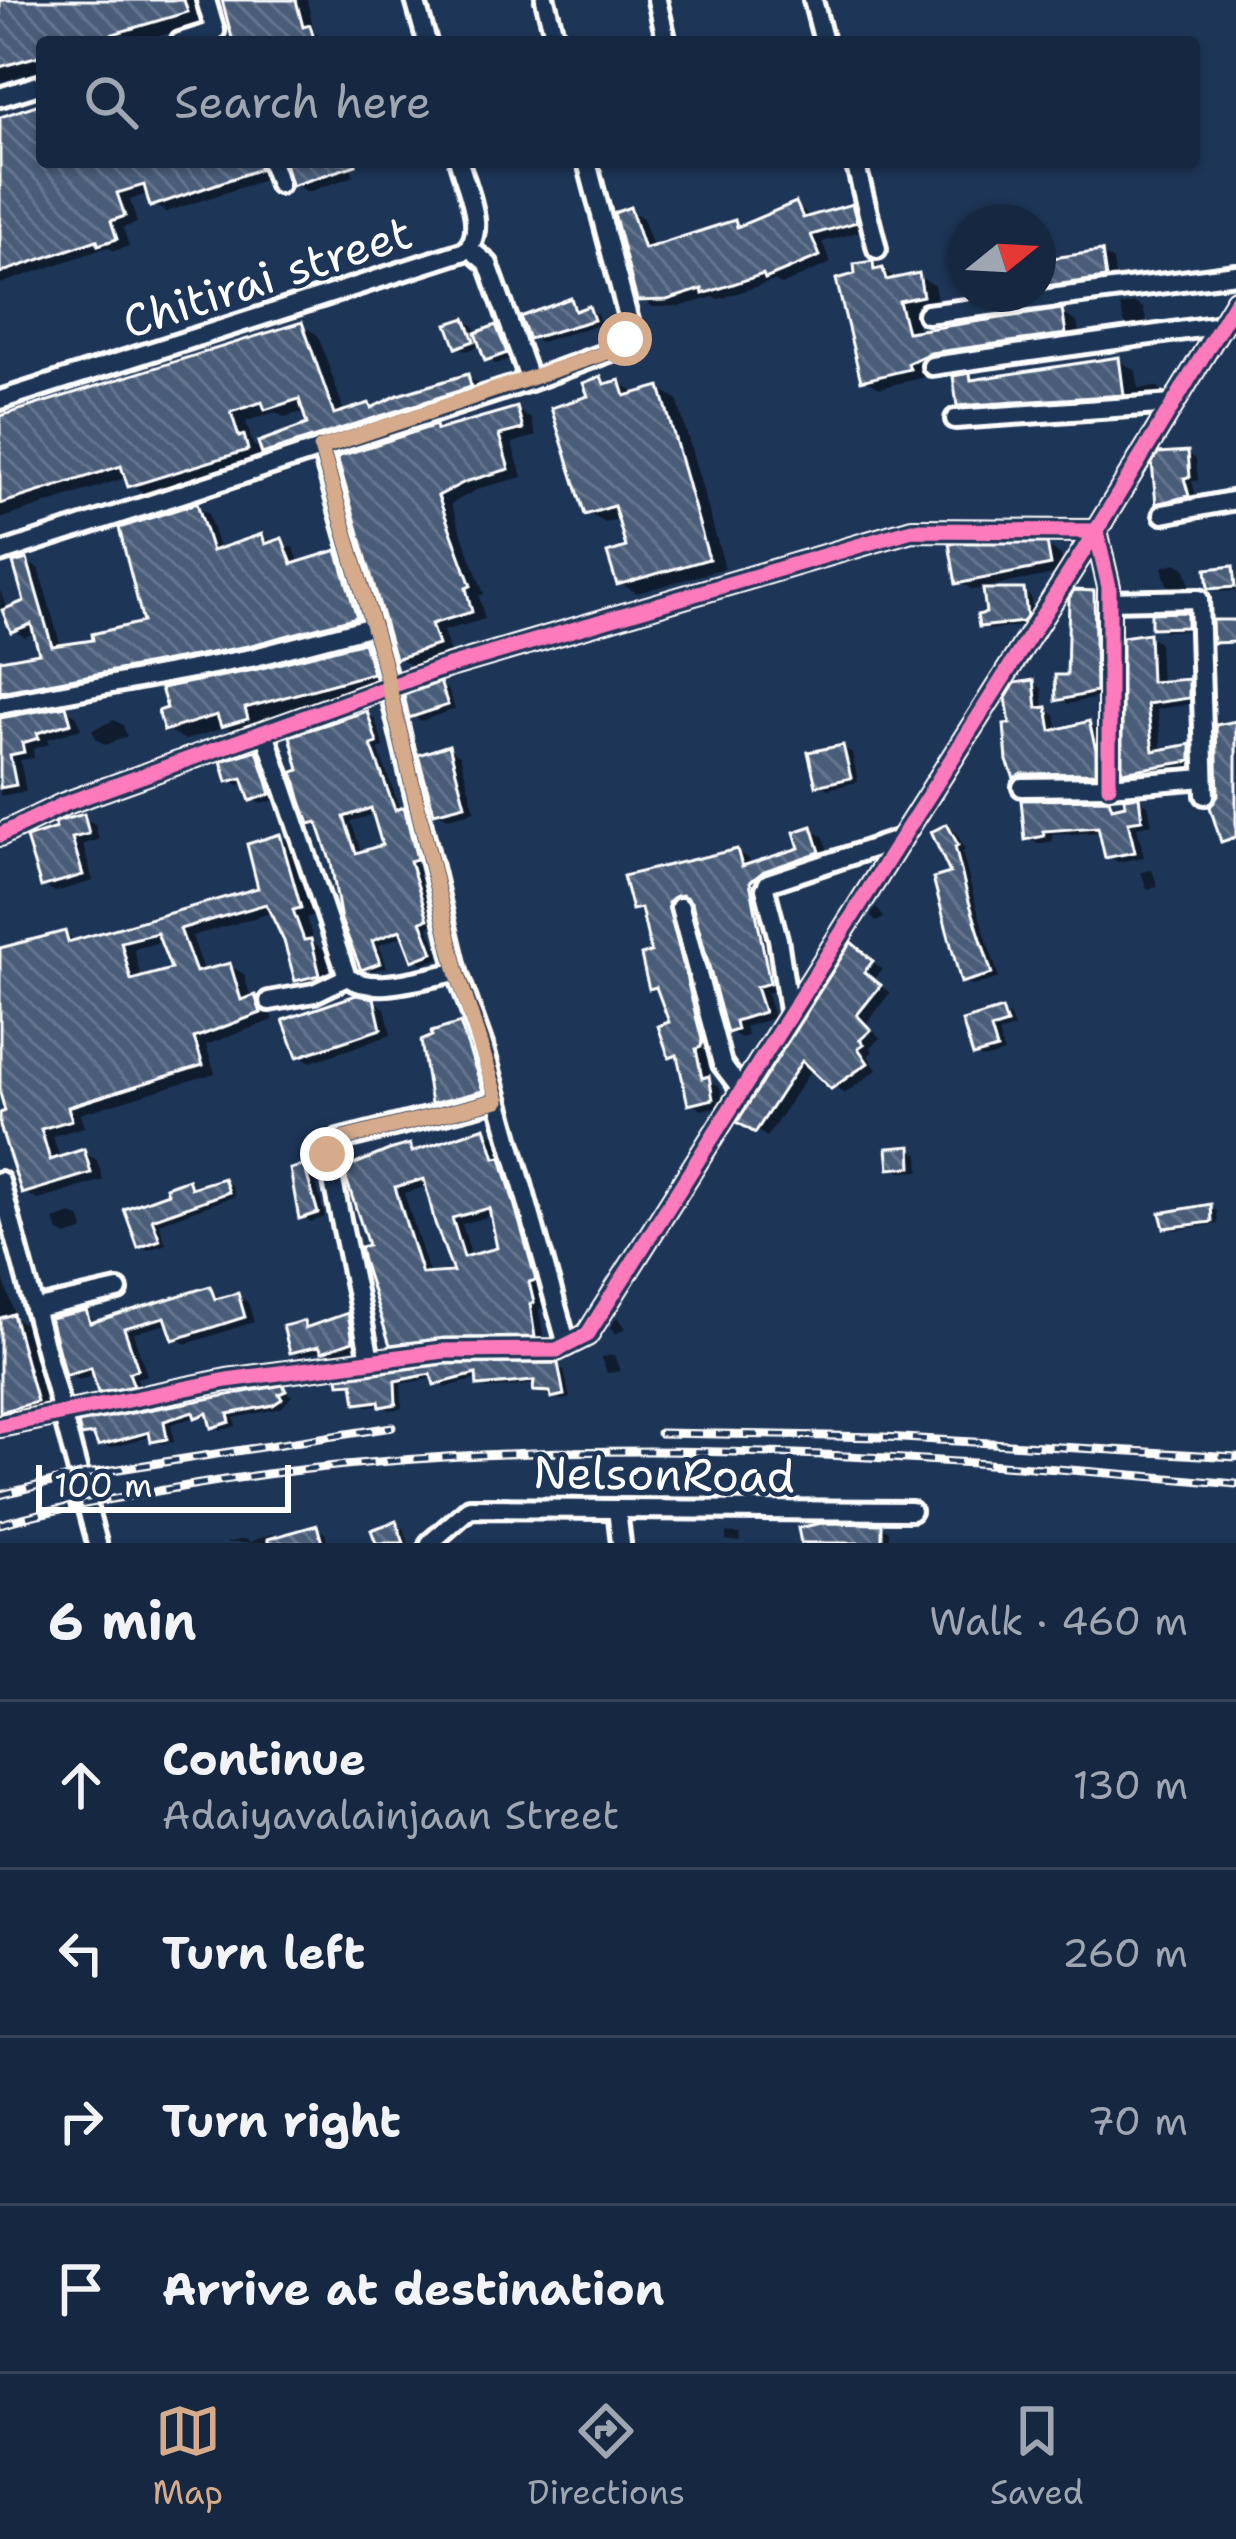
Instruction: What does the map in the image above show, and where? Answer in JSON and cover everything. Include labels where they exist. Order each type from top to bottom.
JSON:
[{"type":"street","points":[[206,0],[221,36]]},
{"type":"street","points":[[416,0],[425,36]]},
{"type":"street","points":[[545,0],[554,36]]},
{"type":"street","points":[[657,0],[666,36]]},
{"type":"street","points":[[814,0],[823,36]]},
{"type":"street","points":[[0,97],[36,86]]},
{"type":"street","points":[[273,168],[278,184]]},
{"type":"street","name":"Chitirai street","points":[[0,400],[469,248],[476,226],[461,168]]},
{"type":"street","points":[[0,553],[617,349],[626,334],[628,317],[589,168]]},
{"type":"street","points":[[857,168],[878,249]]},
{"type":"street","points":[[469,248],[488,264],[530,381]]},
{"type":"street","points":[[927,314],[1236,274]]},
{"type":"street","points":[[0,1426],[226,1380],[444,1351],[557,1349],[586,1336],[1096,531],[1236,301]]},
{"type":"street","points":[[932,366],[1221,325]]},
{"type":"street","points":[[955,419],[1173,404]]},
{"type":"street","points":[[321,448],[390,687],[457,972],[567,1345]]},
{"type":"street","points":[[1163,514],[1236,500]]},
{"type":"street","points":[[0,835],[64,804],[390,687],[724,582],[912,530],[1096,531]]},
{"type":"street","points":[[1096,531],[1109,602],[1108,786]]},
{"type":"street","points":[[1022,787],[1204,786],[1199,599],[1109,602]]},
{"type":"street","points":[[0,705],[251,658],[373,626]]},
{"type":"street","points":[[265,733],[347,977]]},
{"type":"street","points":[[789,1011],[765,889],[768,883],[897,840]]},
{"type":"street","points":[[680,907],[722,1064],[740,1089]]},
{"type":"street","points":[[269,1001],[314,993],[347,977],[372,986],[457,972]]},
{"type":"street","points":[[370,1358],[327,1153],[338,1140],[498,1100]]},
{"type":"street","points":[[0,1181],[97,1543]]},
{"type":"street","points":[[34,1310],[118,1290]]},
{"type":"street","name":"NelsonRoad","points":[[430,1543],[468,1508],[911,1511]]},
{"type":"street","points":[[617,1509],[621,1543]]},
{"type":"building","points":[[0,0],[184,0],[188,12],[106,36],[36,36],[36,57],[0,67]]},
{"type":"building","points":[[222,0],[296,0],[303,27],[310,25],[313,36],[231,36]]},
{"type":"building","points":[[36,105],[36,168],[260,169],[150,207],[144,185],[117,193],[125,216],[111,221],[117,239],[98,245],[97,240],[0,273],[0,117]]},
{"type":"building","points":[[286,168],[347,168],[291,186]]},
{"type":"building","points":[[796,202],[803,218],[852,204],[857,222],[811,235],[820,256],[765,279],[763,274],[703,294],[702,289],[667,300],[637,301],[614,213],[630,207],[644,249],[735,220],[737,227]]},
{"type":"building","points":[[1102,251],[1106,278],[1056,285],[1056,257]]},
{"type":"building","points":[[873,261],[874,270],[883,268],[886,280],[919,273],[923,296],[899,301],[907,332],[1062,309],[1066,334],[930,353],[908,363],[910,369],[861,381],[836,279],[855,274],[854,264]]},
{"type":"building","points":[[571,298],[575,311],[589,306],[594,320],[529,339],[520,317]]},
{"type":"building","points":[[465,318],[474,341],[456,348],[447,324]]},
{"type":"building","points":[[302,322],[334,414],[369,403],[371,408],[468,374],[471,387],[262,454],[258,442],[307,424],[299,399],[265,410],[262,402],[231,412],[248,450],[128,487],[121,466],[0,504],[0,416]]},
{"type":"building","points":[[496,325],[507,353],[485,361],[475,333]]},
{"type":"building","points":[[1119,357],[1124,395],[957,406],[953,376],[970,373],[971,380]]},
{"type":"building","points":[[601,376],[604,384],[620,380],[625,396],[660,386],[709,559],[617,585],[607,553],[626,547],[614,506],[585,515],[551,408],[588,396],[583,383]]},
{"type":"building","points":[[517,407],[523,429],[499,435],[509,469],[438,496],[471,586],[466,588],[472,612],[431,624],[438,645],[395,659],[337,457],[436,425],[437,430]]},
{"type":"building","points":[[1188,451],[1190,477],[1184,478],[1189,496],[1156,504],[1152,463],[1158,453]]},
{"type":"building","points":[[197,503],[212,551],[262,534],[265,544],[282,538],[292,564],[337,550],[357,617],[248,646],[0,692],[0,660],[39,653],[31,624],[11,632],[2,610],[24,601],[13,563],[27,559],[52,646],[93,640],[92,634],[143,622],[119,528]]},
{"type":"building","points":[[949,543],[1047,543],[1051,565],[956,584]]},
{"type":"building","points":[[1233,566],[1235,587],[1208,589],[1206,569]]},
{"type":"building","points":[[983,589],[1024,589],[1027,617],[1023,622],[979,627],[977,615],[986,613]]},
{"type":"building","points":[[1074,590],[1094,591],[1096,692],[1056,701],[1055,675],[1067,675],[1069,598]]},
{"type":"building","points":[[1187,612],[1187,627],[1151,628],[1151,613]]},
{"type":"building","points":[[1212,620],[1236,620],[1236,642],[1213,643]]},
{"type":"building","points":[[1149,633],[1151,682],[1189,679],[1189,698],[1147,704],[1153,751],[1191,744],[1191,761],[1122,772],[1122,637]]},
{"type":"building","points":[[364,642],[373,673],[245,708],[248,719],[221,727],[217,715],[164,731],[158,711],[167,708],[161,688]]},
{"type":"building","points":[[1034,680],[1037,708],[1047,707],[1051,731],[1089,721],[1096,773],[1014,778],[1007,761],[1006,698],[1015,683]]},
{"type":"building","points":[[440,682],[448,705],[409,718],[404,695]]},
{"type":"building","points":[[66,706],[71,723],[22,743],[24,752],[10,755],[16,785],[0,788],[0,718]]},
{"type":"building","points":[[367,711],[377,743],[371,745],[395,810],[404,807],[417,859],[410,861],[428,919],[421,921],[433,953],[412,961],[400,930],[372,941],[380,963],[361,970],[341,920],[331,863],[317,822],[309,824],[300,798],[290,736]],"holes":[[[371,808],[382,845],[356,853],[344,817]]]},
{"type":"building","points":[[1236,721],[1236,837],[1221,842],[1210,807],[1218,795],[1216,725]]},
{"type":"building","points":[[449,745],[465,805],[434,813],[418,755]]},
{"type":"building","points":[[843,745],[851,778],[816,786],[808,752]]},
{"type":"building","points":[[257,750],[271,794],[250,801],[242,778],[227,782],[221,761]]},
{"type":"building","points":[[1139,796],[1142,820],[1128,822],[1135,852],[1105,858],[1098,827],[1043,831],[1044,836],[1025,840],[1021,800],[1109,799],[1112,808],[1125,805],[1124,798]]},
{"type":"building","points":[[84,814],[89,834],[72,838],[83,875],[41,887],[26,838]]},
{"type":"building","points":[[947,824],[958,845],[968,898],[992,974],[961,983],[933,878],[950,873],[931,832]]},
{"type":"building","points":[[812,826],[820,852],[764,871],[750,882],[770,983],[756,987],[764,1012],[735,1021],[737,1030],[727,1033],[692,903],[682,895],[668,903],[702,1040],[696,1049],[702,1078],[709,1076],[713,1099],[688,1105],[677,1055],[669,1058],[658,1026],[669,1022],[656,987],[649,989],[645,973],[641,955],[651,952],[641,908],[632,910],[623,876],[737,849],[742,866],[799,848],[794,832]]},
{"type":"building","points":[[280,834],[301,908],[293,910],[304,940],[311,939],[320,975],[295,981],[284,941],[266,904],[180,929],[196,972],[230,963],[241,1000],[255,995],[261,1013],[194,1038],[203,1065],[68,1107],[72,1120],[41,1129],[50,1160],[84,1149],[91,1173],[22,1194],[0,1126],[0,1113],[5,1111],[0,1093],[0,948],[65,931],[68,942],[258,888],[247,844]],"holes":[[[157,933],[171,969],[131,980],[121,942]]]},
{"type":"building","points":[[851,942],[873,961],[864,972],[881,985],[857,1015],[871,1030],[858,1048],[868,1063],[831,1089],[802,1061],[755,1133],[737,1122]]},
{"type":"building","points":[[356,995],[374,998],[381,1029],[297,1057],[283,1020]]},
{"type":"building","points":[[1002,1009],[1007,1024],[991,1029],[997,1049],[973,1056],[962,1021]]},
{"type":"building","points":[[460,1023],[483,1091],[431,1104],[421,1041],[432,1036],[431,1032]]},
{"type":"building","points":[[485,1127],[495,1158],[501,1157],[536,1280],[529,1282],[535,1337],[444,1338],[390,1345],[363,1261],[360,1247],[368,1245],[343,1169],[410,1144],[412,1152]],"holes":[[[424,1179],[435,1223],[453,1272],[422,1274],[409,1233],[395,1187]],[[489,1208],[497,1248],[464,1257],[452,1218]]]},
{"type":"building","points":[[911,1146],[912,1167],[889,1169],[887,1148]]},
{"type":"building","points":[[304,1165],[318,1213],[299,1219],[290,1169]]},
{"type":"building","points":[[224,1178],[229,1192],[152,1219],[160,1240],[138,1248],[124,1209],[168,1193],[166,1187],[188,1179],[191,1188]]},
{"type":"building","points":[[1211,1204],[1212,1222],[1164,1228],[1160,1213]]},
{"type":"building","points":[[210,1286],[215,1299],[238,1293],[245,1317],[173,1340],[165,1317],[124,1328],[138,1369],[129,1373],[134,1386],[98,1393],[91,1368],[65,1376],[50,1318],[86,1310],[90,1323]]},
{"type":"building","points":[[348,1313],[353,1341],[322,1352],[319,1346],[290,1353],[283,1326],[304,1321],[305,1328]]},
{"type":"building","points":[[13,1314],[37,1402],[0,1412],[0,1318]]},
{"type":"building","points":[[558,1363],[564,1395],[551,1398],[550,1392],[533,1391],[534,1381],[477,1386],[476,1374],[434,1385],[431,1374],[395,1381],[396,1404],[380,1407],[379,1401],[356,1404],[353,1383],[339,1384],[338,1378],[445,1364]]},
{"type":"building","points":[[283,1385],[282,1399],[273,1405],[228,1414],[230,1422],[211,1428],[207,1413],[195,1418],[193,1412],[164,1421],[167,1439],[151,1442],[149,1432],[98,1446],[93,1434],[81,1436],[78,1423]]},
{"type":"building","points":[[396,1521],[404,1543],[376,1543],[371,1530]]},
{"type":"building","points":[[822,1523],[882,1524],[882,1543],[801,1543],[798,1528]]},
{"type":"building","points":[[317,1525],[322,1543],[268,1543],[268,1539]]},
{"type":"railway","points":[[0,1495],[80,1475],[392,1427]]},
{"type":"railway","points":[[660,1433],[884,1437],[1236,1457]]},
{"type":"railway","points":[[0,1524],[140,1494],[317,1468],[579,1452],[842,1456],[1236,1484]]},
{"type":"cycle path","points":[[0,1426],[227,1380],[444,1351],[557,1350],[587,1335],[1096,531],[1236,301]]},
{"type":"cycle path","points":[[0,835],[64,804],[436,670],[912,530],[1096,531],[1109,587],[1109,786]]},
{"type":"route","points":[[327,1154],[338,1140],[498,1100],[457,972],[382,658],[321,448],[530,381],[617,349],[625,339]]}]
